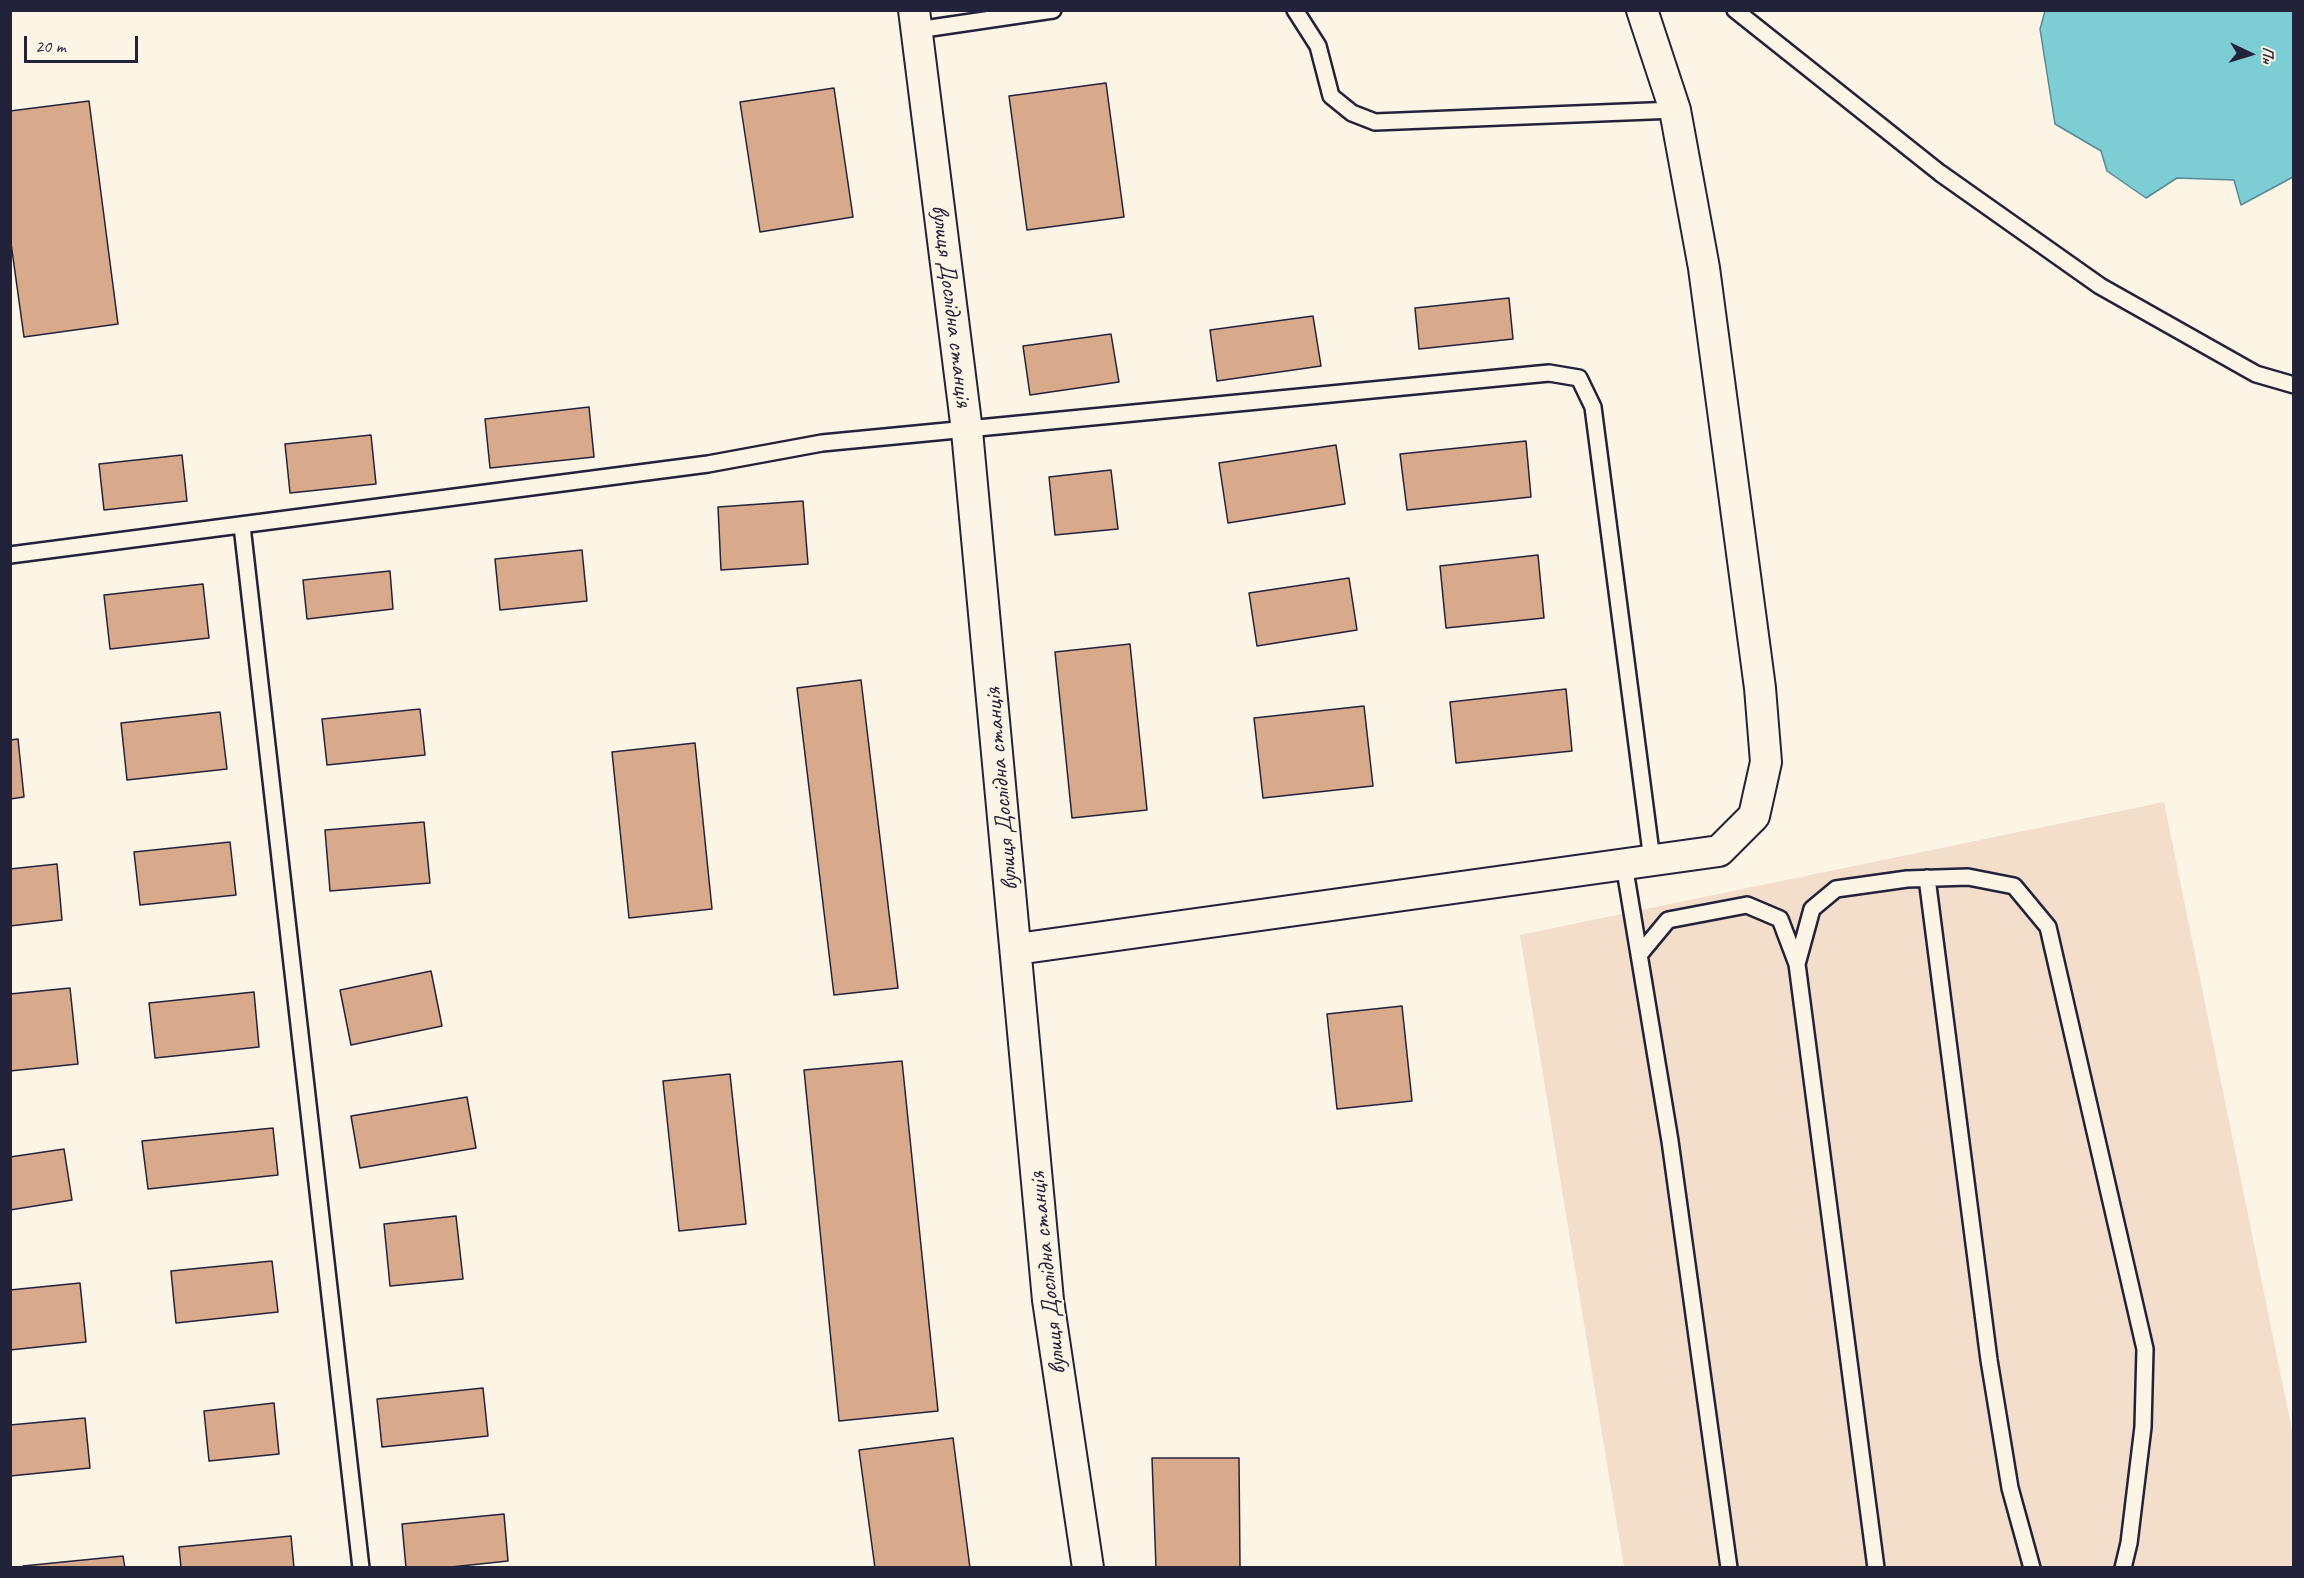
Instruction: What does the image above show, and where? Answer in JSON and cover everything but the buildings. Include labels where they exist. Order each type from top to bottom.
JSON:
[{"type":"street","points":[[1017,949],[1719,850],[1754,816],[1766,762],[1760,688],[1704,268],[1675,110],[1642,10]]},
{"type":"street","name":"вулиця Дослідна станція","points":[[915,20],[968,430],[1048,1300],[1088,1568]]},
{"type":"lane","points":[[915,20],[1053,10]]},
{"type":"lane","points":[[1295,10],[1318,46],[1331,96],[1352,113],[1375,122],[1675,110]]},
{"type":"lane","points":[[1736,10],[1940,173],[2100,286],[2256,374],[2294,385]]},
{"type":"lane","points":[[10,555],[708,464],[822,443],[1549,373],[1579,378],[1593,407],[1638,862],[1639,956],[1670,1141],[1729,1568]]},
{"type":"lane","points":[[242,526],[361,1568]]},
{"type":"lane","points":[[1797,964],[1812,909],[1836,889],[1927,878],[1968,877],[2014,886],[2048,927],[2145,1349],[2143,1428],[2129,1543],[2123,1568]]},
{"type":"lane","points":[[1927,878],[1989,1360],[2010,1488],[2032,1568]]},
{"type":"lane","points":[[1639,956],[1668,920],[1747,905],[1780,919],[1797,964],[1876,1568]]},
{"type":"shaded area","points":[[2164,802],[2293,1435],[2293,1567],[1624,1567],[1520,935]]},
{"type":"water","points":[[2045,11],[2293,11],[2293,177],[2241,205],[2234,180],[2177,178],[2146,198],[2107,171],[2101,151],[2055,124],[2040,29]]}]
